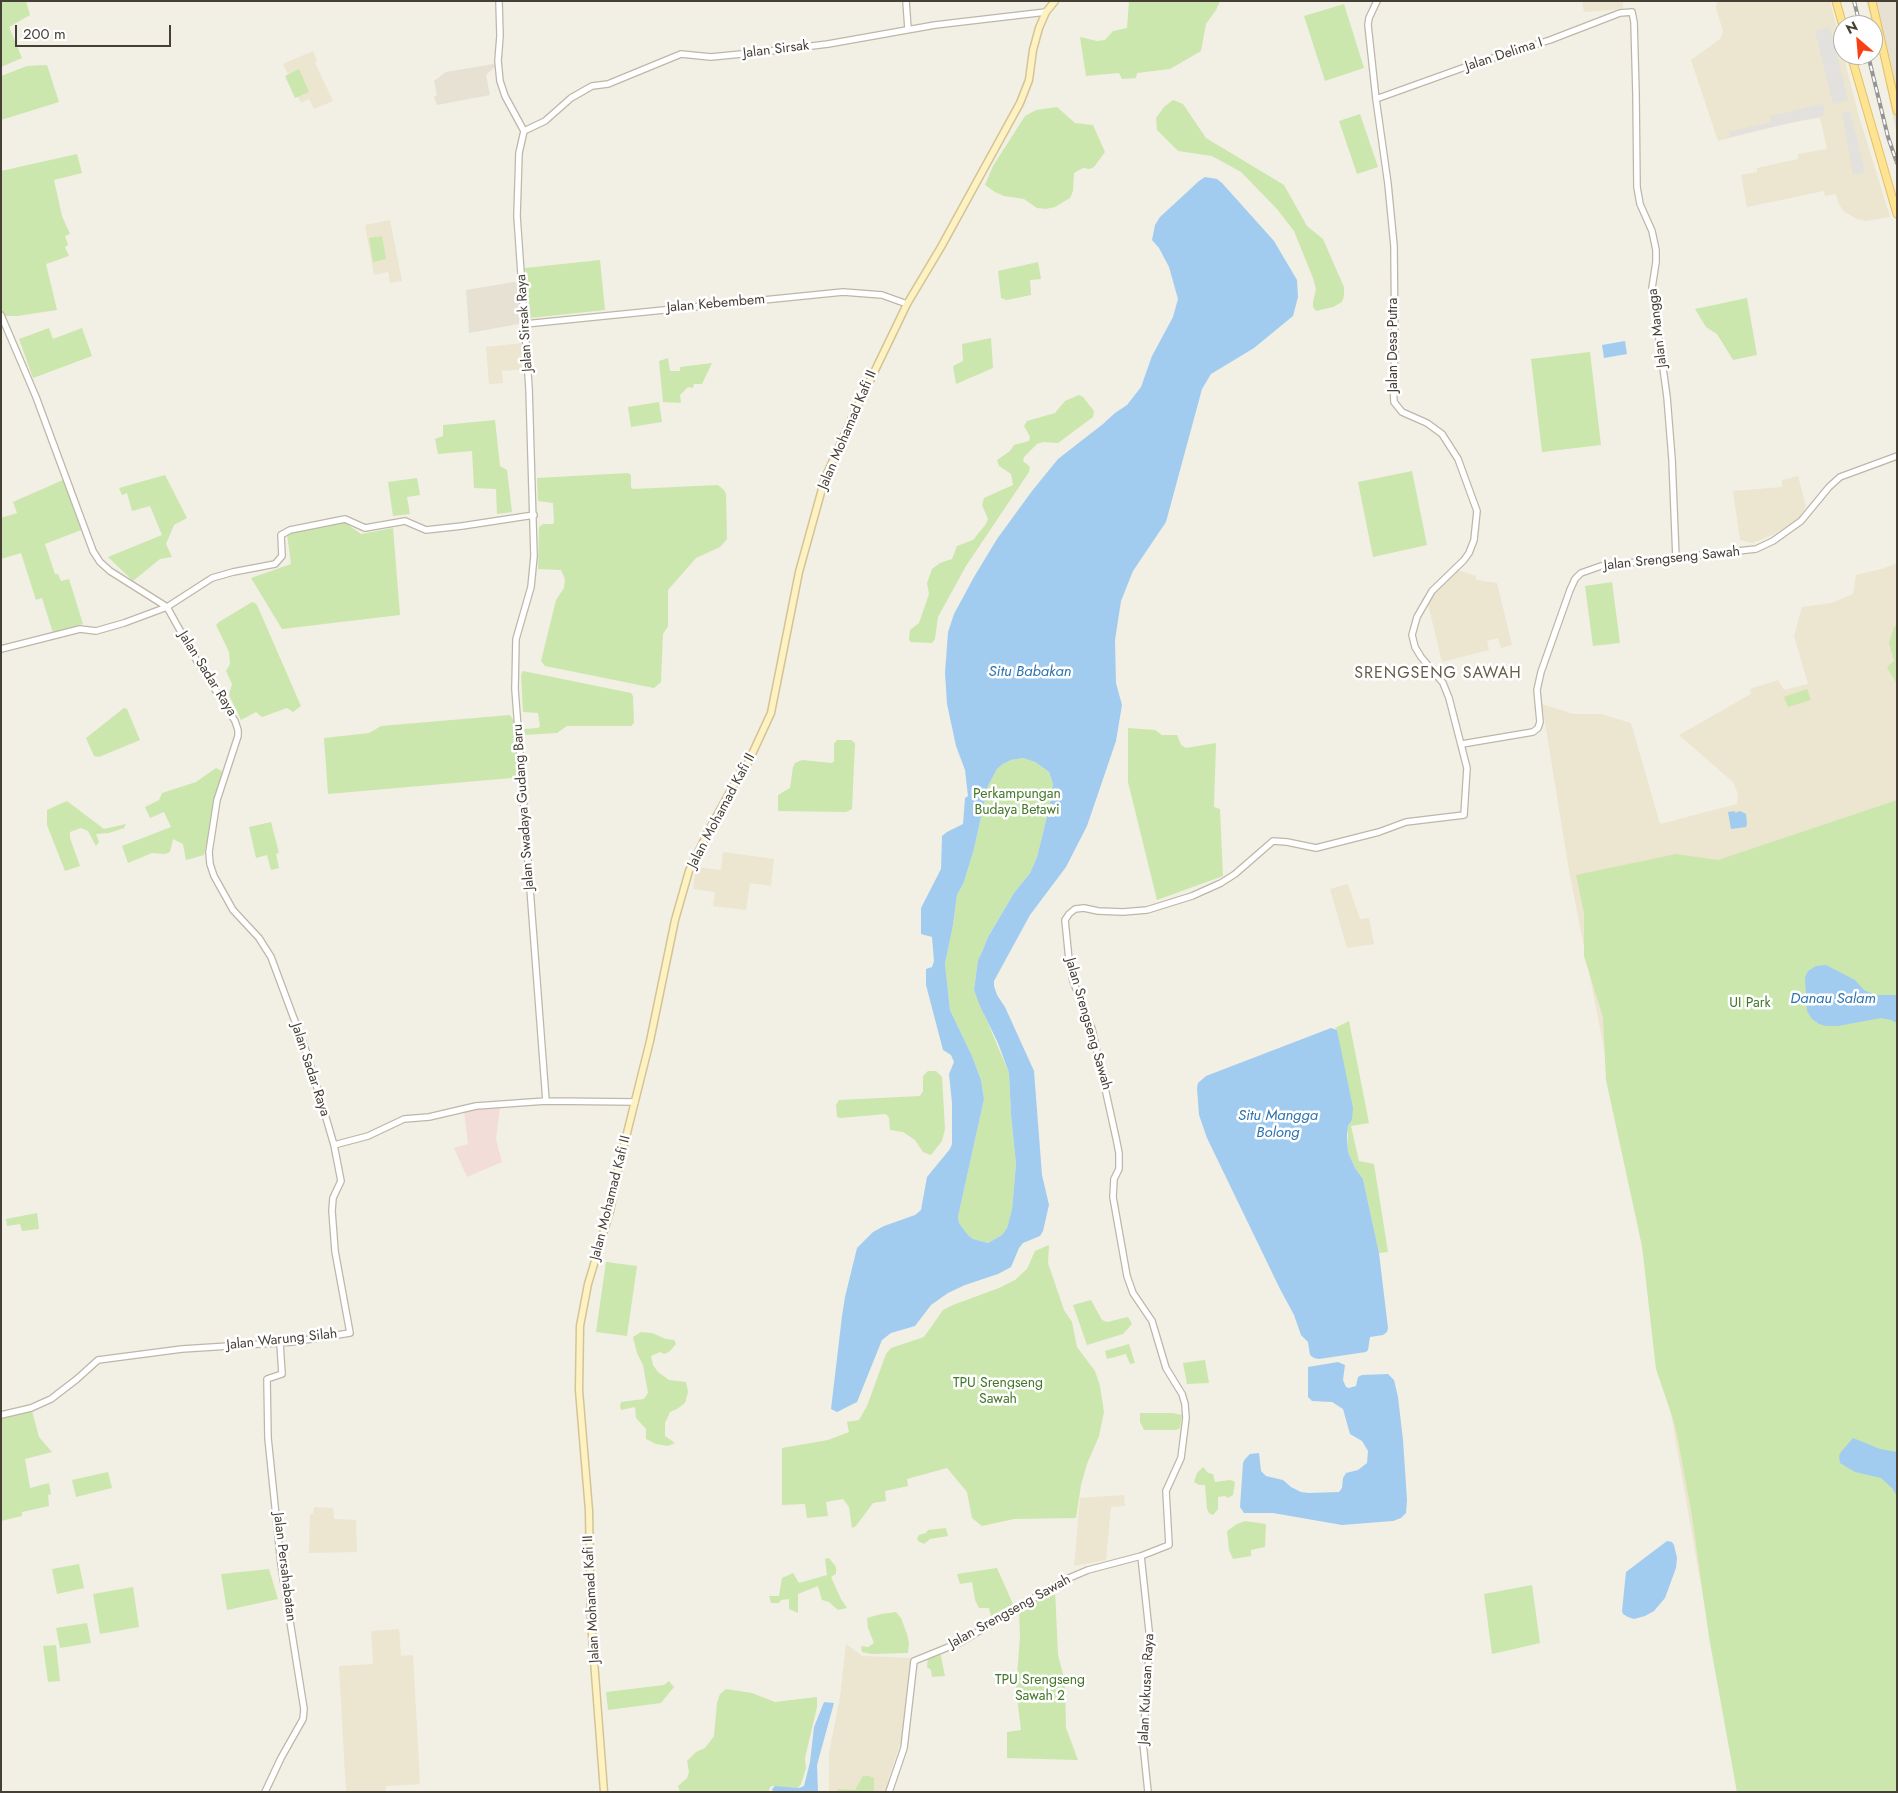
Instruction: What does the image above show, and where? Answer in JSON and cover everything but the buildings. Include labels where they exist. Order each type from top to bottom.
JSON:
[{"type":"main road","name":"Jalan Mohamad Kafi II","points":[[604,1792],[591,1621],[589,1512],[580,1390],[580,1326],[588,1284],[608,1217],[650,1041],[673,928],[689,871],[708,830],[742,770],[747,765],[769,720],[799,572],[825,478],[907,304],[969,198],[1020,103],[1028,80],[1039,28],[1046,12],[1055,1]]},
{"type":"main road","points":[[1836,1],[1840,15]]},
{"type":"main road","points":[[1872,1],[1897,111]]},
{"type":"main road","points":[[1854,65],[1897,214]]},
{"type":"street","points":[[499,1],[500,36],[498,61],[500,81],[505,96],[524,131]]},
{"type":"street","points":[[906,1],[908,29]]},
{"type":"street","name":"Jalan Desa Putra","points":[[1377,1],[1368,25],[1394,246],[1394,402],[1402,412],[1427,423],[1442,434],[1458,459],[1477,511],[1474,540],[1469,553],[1432,591],[1417,617],[1412,635],[1415,647],[1421,657],[1446,688],[1462,744]]},
{"type":"street","name":"Jalan Sirsak","points":[[524,131],[545,121],[571,98],[592,86],[608,84],[681,54],[711,57],[770,51],[850,40],[908,29],[1046,12]]},
{"type":"street","name":"Jalan Delima I","points":[[1376,99],[1468,66],[1550,40],[1620,13],[1632,12]]},
{"type":"street","name":"Jalan Mangga","points":[[1632,12],[1634,22],[1637,187],[1640,204],[1652,231],[1656,250],[1652,288],[1667,397],[1676,558]]},
{"type":"street","name":"Jalan Sirsak Raya","points":[[524,131],[518,153],[516,196],[529,388],[534,515]]},
{"type":"street","name":"Jalan Kebembem","points":[[525,324],[843,292],[876,294],[907,304]]},
{"type":"street","name":"Jalan Sadar Raya","points":[[1,316],[36,396],[93,551],[110,572],[167,607],[198,661],[236,720],[238,730],[217,800],[209,852],[214,876],[233,910],[259,938],[272,957],[306,1051],[334,1145]]},
{"type":"street","name":"Jalan Srengseng Sawah","points":[[889,1792],[904,1748],[914,1661],[961,1642],[1062,1581],[1088,1570],[1141,1556],[1170,1545],[1166,1491],[1181,1458],[1186,1418],[1185,1404],[1182,1394],[1166,1368],[1152,1321],[1134,1293],[1126,1268],[1113,1197],[1114,1179],[1119,1169],[1116,1138],[1092,1028],[1073,982],[1065,920],[1069,914],[1075,909],[1084,908],[1098,911],[1123,912],[1147,910],[1192,896],[1221,883],[1235,874],[1273,841],[1316,848],[1379,832],[1406,822],[1464,814],[1467,768],[1462,744],[1533,732],[1538,728],[1540,722],[1537,690],[1541,672],[1574,581],[1585,570],[1601,566],[1752,550],[1772,542],[1801,520],[1840,477],[1897,456]]},
{"type":"street","points":[[1,649],[80,628],[96,631],[124,624],[167,607],[212,578],[275,564],[282,556],[280,537],[286,532],[345,520],[365,528],[405,521],[426,530],[534,515]]},
{"type":"street","name":"Jalan Swadaya Gudang Baru","points":[[534,515],[532,580],[516,639],[515,689],[546,1101]]},
{"type":"street","points":[[334,1145],[368,1136],[404,1119],[429,1117],[476,1106],[546,1101],[635,1102]]},
{"type":"street","name":"Jalan Warung Silah","points":[[1,1415],[31,1408],[50,1399],[77,1379],[98,1360],[163,1351],[280,1343],[350,1333],[334,1251],[333,1198],[341,1181],[334,1145]]},
{"type":"street","name":"Jalan Persahabatan","points":[[265,1792],[281,1758],[303,1719],[304,1709],[281,1565],[268,1438],[267,1380],[282,1374],[280,1343]]},
{"type":"street","name":"Jalan Kukusan Raya","points":[[1141,1556],[1150,1640],[1142,1743],[1148,1792]]},
{"type":"shaded area","points":[[1582,1],[1623,1],[1623,9],[1584,12]]},
{"type":"shaded area","points":[[1717,1],[1830,1],[1834,15],[1833,65],[1846,65],[1858,113],[1890,217],[1866,221],[1857,219],[1843,211],[1836,194],[1825,196],[1824,191],[1747,207],[1741,175],[1757,172],[1757,168],[1798,159],[1798,154],[1827,149],[1820,118],[1787,123],[1718,141],[1691,60],[1720,39],[1722,35],[1723,31],[1716,8]]},
{"type":"shaded area","points":[[1866,1],[1897,1],[1897,134],[1882,65],[1883,15],[1870,15]]},
{"type":"shaded area","points":[[1830,27],[1833,39],[1833,65],[1839,65],[1848,100],[1833,104],[1815,31]]},
{"type":"shaded area","points":[[313,51],[317,61],[315,63],[333,101],[314,109],[309,99],[301,103],[283,64]]},
{"type":"shaded area","points":[[499,63],[486,75],[490,95],[437,105],[434,97],[437,95],[434,81],[446,72]]},
{"type":"shaded area","points":[[1823,104],[1825,115],[1730,137],[1729,132],[1771,122],[1770,116]]},
{"type":"shaded area","points":[[1850,111],[1865,172],[1853,175],[1842,113]]},
{"type":"shaded area","points":[[390,220],[402,281],[390,283],[388,272],[374,275],[365,225]]},
{"type":"shaded area","points":[[520,281],[524,323],[469,333],[466,290]]},
{"type":"shaded area","points":[[523,343],[526,369],[502,371],[503,383],[489,384],[486,347]]},
{"type":"shaded area","points":[[1798,476],[1806,506],[1799,518],[1774,534],[1752,543],[1740,540],[1733,491],[1782,487],[1782,480]]},
{"type":"shaded area","name":"UI Park","points":[[1897,563],[1897,1792],[1737,1792],[1631,1185],[1569,871],[1542,704],[1573,714],[1601,714],[1631,723],[1660,824],[1737,804],[1738,794],[1733,782],[1679,735],[1751,694],[1750,689],[1778,680],[1784,690],[1808,684],[1794,636],[1802,607],[1831,603],[1853,594],[1856,575],[1882,569]]},
{"type":"shaded area","points":[[1457,570],[1476,576],[1476,580],[1497,583],[1512,645],[1501,648],[1498,638],[1487,641],[1489,650],[1442,662],[1427,600]]},
{"type":"shaded area","points":[[723,852],[774,859],[771,886],[750,883],[746,910],[713,906],[715,892],[693,889],[696,867],[721,870]]},
{"type":"shaded area","points":[[1348,884],[1360,919],[1369,918],[1374,944],[1347,948],[1330,889]]},
{"type":"shaded area","points":[[500,1107],[496,1139],[502,1162],[467,1177],[454,1148],[468,1144],[464,1110]]},
{"type":"shaded area","points":[[1124,1495],[1125,1506],[1111,1507],[1106,1560],[1074,1566],[1080,1498]]},
{"type":"shaded area","points":[[314,1507],[333,1508],[334,1519],[356,1520],[357,1552],[309,1553],[310,1514],[313,1514]]},
{"type":"shaded area","points":[[399,1629],[401,1656],[413,1655],[420,1784],[386,1786],[386,1792],[346,1792],[339,1666],[373,1664],[371,1631]]},
{"type":"shaded area","points":[[846,1644],[862,1656],[911,1658],[904,1732],[889,1777],[887,1792],[829,1792],[829,1753],[840,1697]]},
{"type":"green space","points":[[1,1],[26,1],[30,15],[9,27],[22,58],[1,67]]},
{"type":"green space","points":[[1129,1],[1220,1],[1206,24],[1201,51],[1170,69],[1137,73],[1136,78],[1122,79],[1119,73],[1086,76],[1080,37],[1097,41],[1105,40],[1113,31],[1127,28]]},
{"type":"green space","points":[[1344,4],[1364,68],[1325,81],[1304,16]]},
{"type":"green space","points":[[47,65],[59,102],[1,120],[1,76],[27,66]]},
{"type":"green space","points":[[299,69],[309,92],[295,98],[285,76]]},
{"type":"green space","points":[[1173,100],[1183,104],[1206,138],[1284,185],[1307,226],[1323,239],[1344,287],[1342,302],[1333,307],[1316,311],[1313,307],[1316,289],[1313,278],[1294,231],[1277,209],[1241,172],[1212,156],[1178,151],[1157,130],[1156,118],[1164,107]]},
{"type":"green space","points":[[1057,107],[1075,123],[1093,125],[1105,152],[1094,167],[1090,169],[1083,168],[1074,173],[1073,191],[1070,198],[1055,207],[1037,208],[1024,199],[1004,196],[985,185],[993,166],[1025,116],[1036,110]]},
{"type":"green space","points":[[1360,114],[1378,167],[1357,174],[1339,121]]},
{"type":"green space","points":[[77,154],[82,173],[54,180],[62,216],[70,234],[65,236],[68,245],[65,247],[69,256],[46,264],[57,310],[17,316],[1,316],[1,171]]},
{"type":"green space","points":[[382,236],[386,259],[373,262],[369,238]]},
{"type":"green space","points":[[600,260],[605,310],[530,318],[525,268]]},
{"type":"green space","points":[[1038,262],[1041,279],[1030,280],[1031,295],[1007,300],[1001,298],[998,271]]},
{"type":"green space","points":[[1747,298],[1757,355],[1733,360],[1717,334],[1706,327],[1695,309]]},
{"type":"green space","points":[[49,328],[53,339],[82,328],[92,356],[33,378],[19,339]]},
{"type":"green space","points":[[991,338],[993,368],[956,384],[953,366],[963,361],[962,344]]},
{"type":"green space","points":[[1590,352],[1601,445],[1542,452],[1531,359]]},
{"type":"green space","points":[[668,358],[670,371],[680,371],[680,367],[712,363],[702,384],[694,384],[693,388],[688,387],[680,395],[681,403],[663,402],[659,361]]},
{"type":"green space","points":[[1079,395],[1083,397],[1094,411],[1093,417],[1058,443],[1043,442],[1037,444],[1024,457],[1023,461],[1030,467],[1029,472],[966,566],[938,617],[935,639],[932,643],[910,642],[910,630],[919,623],[929,594],[927,583],[932,569],[940,563],[952,559],[957,546],[973,540],[986,524],[988,519],[982,505],[984,498],[1013,485],[1011,474],[999,466],[997,460],[1010,451],[1014,445],[1029,441],[1030,437],[1024,426],[1027,421],[1055,413],[1065,401]]},
{"type":"green space","points":[[659,402],[662,422],[631,427],[628,407]]},
{"type":"green space","points":[[495,420],[500,466],[507,470],[512,512],[497,514],[496,489],[474,488],[472,451],[438,454],[435,439],[443,436],[443,425]]},
{"type":"green space","points":[[1412,471],[1427,545],[1373,557],[1358,482]]},
{"type":"green space","points":[[628,473],[631,475],[631,487],[633,489],[718,485],[726,494],[727,539],[720,547],[696,558],[668,590],[668,626],[663,634],[661,682],[654,688],[545,666],[541,661],[556,600],[564,588],[565,579],[561,570],[538,569],[539,527],[543,524],[553,524],[554,522],[553,503],[538,501],[537,478]]},
{"type":"green space","points":[[165,475],[187,518],[174,525],[166,544],[172,557],[160,559],[133,581],[108,557],[162,535],[150,506],[132,511],[127,493],[122,495],[119,488]]},
{"type":"green space","points":[[417,478],[420,495],[407,497],[410,514],[393,516],[388,482]]},
{"type":"green space","points":[[65,479],[84,529],[45,544],[55,574],[58,574],[61,581],[69,579],[83,624],[53,633],[42,598],[36,600],[21,553],[1,559],[1,518],[17,513],[13,502]]},
{"type":"green space","points":[[343,521],[361,534],[393,528],[400,615],[282,629],[251,578],[291,564],[287,534]]},
{"type":"green space","points":[[1612,582],[1620,643],[1593,646],[1585,586]]},
{"type":"green space","points":[[252,602],[257,605],[301,706],[293,712],[287,708],[262,717],[256,712],[241,720],[229,695],[232,684],[226,671],[230,664],[229,652],[216,625]]},
{"type":"green space","points":[[1897,625],[1897,684],[1887,667],[1894,661],[1889,643],[1894,627]]},
{"type":"green space","points":[[523,671],[631,693],[633,696],[634,723],[631,726],[567,726],[557,733],[525,735],[524,729],[538,728],[540,726],[538,713],[523,712],[521,675]]},
{"type":"green space","points":[[1807,689],[1811,700],[1788,707],[1784,697]]},
{"type":"green space","points":[[124,708],[127,709],[140,740],[99,757],[94,756],[86,738]]},
{"type":"green space","points":[[510,715],[514,721],[518,770],[517,775],[512,778],[328,794],[324,738],[369,733],[381,726]]},
{"type":"green space","points":[[1128,728],[1155,730],[1162,735],[1177,735],[1181,745],[1186,748],[1216,743],[1214,807],[1220,809],[1223,876],[1157,900],[1128,782]]},
{"type":"green space","points":[[837,740],[851,740],[855,743],[852,809],[846,812],[778,811],[778,795],[790,788],[795,763],[802,760],[832,763],[834,761],[834,744]]},
{"type":"green space","name":"Perkampungan Budaya Betawi","points":[[1023,758],[1035,762],[1049,772],[1053,784],[1050,804],[1037,857],[1030,873],[1014,893],[988,937],[978,960],[974,990],[1009,1073],[1016,1164],[1012,1209],[1007,1228],[1002,1235],[988,1243],[973,1239],[968,1235],[959,1223],[958,1217],[984,1099],[981,1080],[972,1056],[950,1010],[945,964],[957,895],[964,882],[974,849],[988,786],[997,769],[1003,764],[1011,760]]},
{"type":"green space","points":[[216,768],[224,772],[204,855],[186,860],[183,844],[173,839],[170,852],[165,854],[152,853],[128,863],[122,846],[171,827],[164,812],[150,818],[145,807],[159,800],[162,793],[196,782]]},
{"type":"green space","name":"UI Park","points":[[1897,800],[1897,1792],[1737,1792],[1709,1637],[1692,1516],[1678,1440],[1674,1422],[1656,1369],[1642,1246],[1606,1080],[1603,1017],[1584,956],[1584,913],[1576,875],[1676,854],[1718,860]]},
{"type":"green space","points":[[67,801],[104,829],[126,824],[124,828],[109,833],[96,834],[99,842],[96,846],[88,831],[81,828],[70,832],[70,838],[80,866],[65,871],[47,825],[47,810]]},
{"type":"green space","points":[[271,822],[279,853],[276,854],[279,868],[271,870],[267,855],[256,858],[249,827]]},
{"type":"green space","points":[[1349,1021],[1369,1123],[1351,1126],[1359,1161],[1374,1164],[1388,1252],[1379,1253],[1363,1179],[1355,1168],[1348,1152],[1348,1126],[1352,1120],[1337,1030],[1335,1028]]},
{"type":"green space","points":[[928,1071],[936,1071],[942,1077],[945,1129],[942,1141],[931,1155],[923,1152],[915,1140],[903,1132],[890,1130],[889,1118],[886,1114],[837,1117],[836,1105],[839,1100],[920,1096],[923,1091],[923,1076]]},
{"type":"green space","points":[[37,1213],[39,1229],[22,1231],[20,1224],[7,1226],[6,1219]]},
{"type":"green space","name":"TPU Srengseng Sawah","points":[[1049,1245],[1048,1263],[1064,1310],[1072,1322],[1077,1347],[1095,1371],[1100,1386],[1104,1412],[1099,1436],[1087,1464],[1081,1485],[1076,1518],[1014,1519],[982,1526],[972,1518],[967,1492],[947,1468],[907,1479],[908,1486],[885,1491],[886,1501],[873,1503],[856,1526],[852,1528],[849,1507],[843,1499],[826,1502],[828,1516],[807,1518],[805,1504],[782,1505],[782,1448],[828,1440],[849,1432],[847,1422],[859,1420],[867,1406],[886,1354],[891,1348],[924,1337],[943,1310],[1015,1280],[1027,1269],[1035,1251]]},
{"type":"green space","points":[[606,1262],[637,1266],[627,1336],[596,1332]]},
{"type":"green space","points":[[1091,1300],[1102,1320],[1107,1322],[1128,1317],[1132,1324],[1123,1334],[1087,1345],[1073,1305]]},
{"type":"green space","points":[[641,1332],[652,1333],[674,1340],[676,1344],[669,1352],[664,1354],[660,1352],[651,1356],[653,1365],[658,1372],[669,1380],[686,1382],[688,1392],[685,1403],[670,1412],[665,1423],[665,1436],[675,1443],[668,1446],[656,1444],[646,1439],[646,1429],[636,1418],[635,1407],[621,1410],[620,1406],[621,1402],[644,1399],[648,1393],[643,1365],[637,1353],[633,1337]]},
{"type":"green space","points":[[1129,1344],[1135,1363],[1130,1364],[1126,1354],[1107,1359],[1105,1351]]},
{"type":"green space","points":[[1205,1360],[1209,1383],[1187,1384],[1183,1363]]},
{"type":"green space","points":[[32,1411],[39,1437],[52,1452],[25,1459],[30,1488],[49,1483],[51,1494],[48,1495],[49,1506],[22,1512],[22,1516],[1,1521],[1,1418]]},
{"type":"green space","points":[[1140,1413],[1173,1413],[1182,1415],[1180,1428],[1176,1430],[1144,1430],[1140,1422]]},
{"type":"green space","points":[[1203,1467],[1208,1473],[1213,1474],[1215,1482],[1230,1480],[1235,1482],[1233,1495],[1228,1498],[1225,1496],[1218,1497],[1218,1509],[1213,1515],[1207,1509],[1205,1485],[1199,1485],[1194,1482],[1197,1473]]},
{"type":"green space","points":[[108,1472],[112,1488],[76,1497],[72,1480]]},
{"type":"green space","points":[[1245,1521],[1266,1524],[1265,1547],[1251,1550],[1251,1556],[1233,1559],[1229,1550],[1227,1531]]},
{"type":"green space","points":[[946,1528],[948,1536],[930,1539],[924,1544],[917,1539],[919,1535],[926,1533],[928,1530]]},
{"type":"green space","points":[[829,1558],[836,1567],[836,1574],[831,1577],[847,1608],[838,1610],[829,1602],[822,1600],[818,1586],[798,1594],[798,1613],[789,1609],[789,1599],[781,1600],[779,1603],[771,1603],[769,1596],[779,1596],[782,1578],[793,1573],[799,1583],[827,1575],[825,1559]]},
{"type":"green space","points":[[79,1564],[84,1588],[57,1594],[52,1569]]},
{"type":"green space","points":[[997,1568],[1013,1604],[991,1616],[989,1608],[979,1608],[975,1600],[972,1582],[960,1584],[957,1574]]},
{"type":"green space","points":[[269,1569],[278,1599],[227,1610],[221,1574]]},
{"type":"green space","points":[[1532,1585],[1540,1643],[1492,1654],[1484,1594]]},
{"type":"green space","points":[[133,1587],[139,1627],[100,1634],[93,1594]]},
{"type":"green space","name":"TPU Srengseng Sawah 2","points":[[1055,1589],[1058,1655],[1065,1682],[1066,1728],[1078,1760],[1007,1758],[1007,1732],[1021,1730],[1016,1690],[1020,1636],[1019,1610]]},
{"type":"green space","points":[[896,1612],[901,1618],[907,1634],[909,1643],[908,1653],[872,1654],[862,1652],[861,1646],[868,1647],[874,1643],[868,1628],[867,1618]]},
{"type":"green space","points":[[87,1623],[91,1643],[60,1648],[56,1628]]},
{"type":"green space","points":[[56,1645],[60,1681],[48,1682],[43,1646]]},
{"type":"green space","points":[[940,1652],[945,1676],[932,1677],[931,1670],[927,1667],[928,1656]]},
{"type":"green space","points":[[669,1681],[674,1687],[661,1703],[608,1710],[606,1692],[664,1685]]},
{"type":"green space","points":[[726,1689],[752,1693],[775,1702],[817,1697],[817,1707],[805,1758],[806,1768],[798,1788],[771,1786],[768,1792],[680,1792],[678,1786],[687,1778],[689,1772],[687,1761],[696,1752],[705,1748],[714,1736],[717,1703],[720,1694]]},
{"type":"green space","points":[[863,1776],[874,1778],[874,1792],[838,1792],[838,1789],[855,1790]]},
{"type":"water","name":"Situ Babakan","points":[[1205,177],[1217,179],[1222,183],[1274,241],[1297,280],[1298,297],[1293,316],[1254,348],[1211,374],[1202,389],[1166,522],[1133,571],[1121,601],[1115,640],[1116,683],[1122,705],[1116,741],[1087,826],[1066,867],[1030,915],[994,981],[997,995],[1005,1007],[1034,1071],[1042,1175],[1049,1205],[1043,1231],[1040,1236],[1023,1243],[1011,1267],[998,1274],[948,1293],[931,1305],[915,1326],[891,1333],[882,1340],[857,1402],[837,1412],[831,1409],[842,1316],[857,1248],[873,1232],[915,1215],[921,1210],[927,1177],[952,1144],[952,1103],[949,1074],[954,1062],[951,1055],[943,1050],[926,985],[926,969],[932,967],[934,961],[932,937],[921,934],[921,908],[941,869],[942,836],[963,824],[965,798],[968,796],[965,770],[956,746],[947,704],[945,673],[948,632],[954,614],[974,577],[997,539],[1032,491],[1058,459],[1127,405],[1141,387],[1152,356],[1173,317],[1178,299],[1169,267],[1159,248],[1152,240],[1155,225],[1160,217]],"holes":[[[1023,758],[1035,762],[1049,772],[1053,784],[1037,857],[1030,873],[1014,893],[988,937],[978,960],[974,990],[998,1043],[1009,1073],[1016,1164],[1012,1209],[1007,1228],[1002,1235],[988,1243],[973,1239],[968,1235],[959,1223],[958,1217],[984,1099],[981,1080],[972,1056],[950,1010],[945,964],[957,895],[964,882],[974,849],[988,786],[997,769],[1003,764],[1011,760]]]},
{"type":"water","points":[[1625,341],[1627,354],[1604,358],[1602,345]]},
{"type":"water","points":[[1735,811],[1735,813],[1740,811],[1746,814],[1746,827],[1731,829],[1728,812]]},
{"type":"water","name":"Danau Salam","points":[[1826,965],[1855,980],[1864,990],[1875,995],[1897,995],[1897,1023],[1881,1018],[1838,1026],[1826,1026],[1812,1019],[1807,1011],[1805,977],[1808,971],[1816,966]]},
{"type":"water","name":"Situ Mangga Bolong","points":[[1331,1028],[1337,1030],[1353,1108],[1352,1120],[1348,1126],[1348,1152],[1355,1168],[1363,1179],[1379,1253],[1388,1328],[1387,1332],[1383,1335],[1370,1337],[1366,1352],[1319,1359],[1310,1355],[1308,1342],[1301,1335],[1294,1315],[1207,1138],[1199,1115],[1197,1088],[1198,1083],[1206,1076]]},
{"type":"water","points":[[1338,1362],[1345,1365],[1343,1380],[1346,1387],[1349,1388],[1356,1386],[1358,1377],[1362,1375],[1388,1374],[1394,1380],[1403,1440],[1407,1500],[1406,1513],[1401,1518],[1393,1521],[1342,1525],[1273,1513],[1244,1513],[1240,1507],[1243,1463],[1250,1454],[1259,1453],[1261,1471],[1266,1476],[1283,1480],[1301,1492],[1309,1493],[1339,1492],[1346,1473],[1358,1470],[1367,1463],[1368,1451],[1362,1441],[1350,1434],[1343,1409],[1332,1402],[1312,1401],[1308,1397],[1308,1367]]},
{"type":"water","points":[[1853,1438],[1880,1449],[1897,1452],[1897,1496],[1892,1488],[1881,1478],[1855,1472],[1840,1463],[1839,1456],[1841,1452]]},
{"type":"water","points":[[1667,1541],[1672,1542],[1674,1545],[1677,1558],[1676,1568],[1665,1598],[1654,1611],[1645,1616],[1634,1619],[1628,1617],[1622,1611],[1626,1572]]},
{"type":"water","points":[[824,1702],[834,1703],[817,1765],[818,1792],[773,1792],[772,1789],[775,1786],[799,1788],[804,1786],[810,1762],[814,1727]]},
{"type":"railway","points":[[1854,1],[1858,15]]},
{"type":"railway","points":[[1870,65],[1888,137],[1897,163]]},
{"type":"district","name":"SRENGSENG SAWAH","points":[[1438,674]]}]
